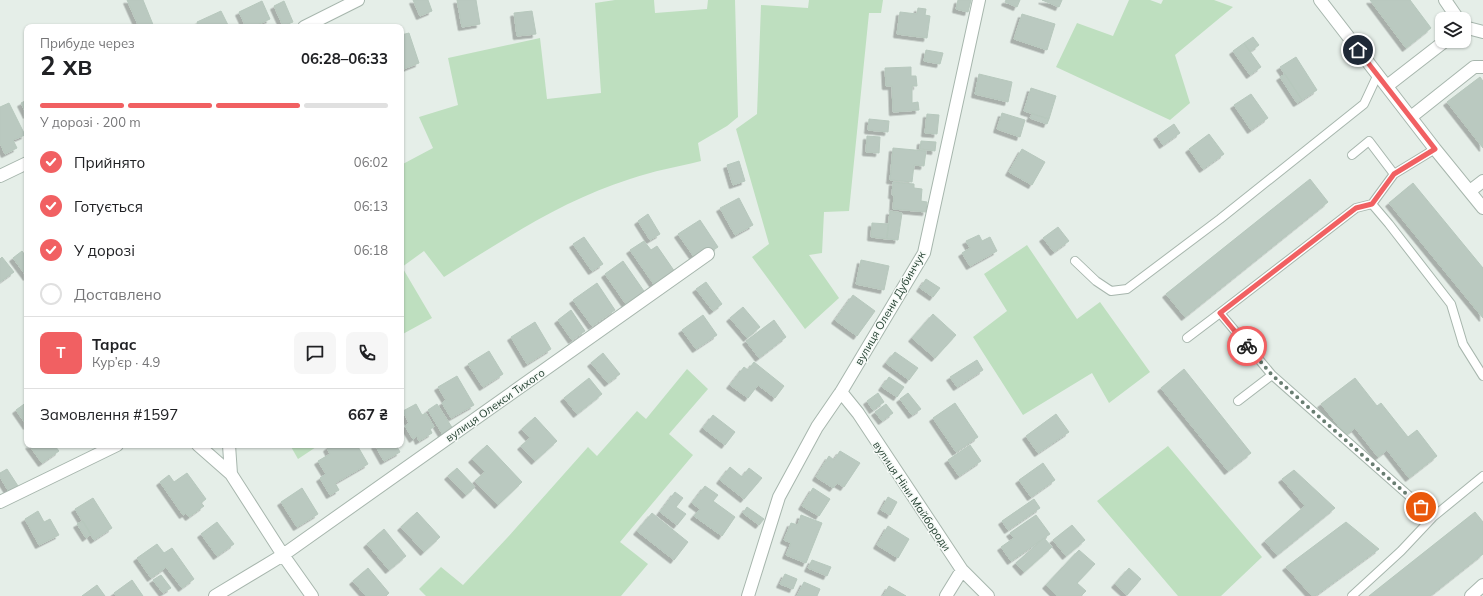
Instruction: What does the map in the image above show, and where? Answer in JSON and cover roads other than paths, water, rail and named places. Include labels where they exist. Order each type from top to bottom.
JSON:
[{"type":"street","points":[[310,24],[358,0]]},
{"type":"street","name":"вулиця Олени Дубинчук","points":[[748,596],[779,497],[817,428],[841,392],[924,253],[979,0]]},
{"type":"street","points":[[1320,0],[1483,208]]},
{"type":"street","points":[[1445,0],[1453,12]]},
{"type":"street","points":[[1471,29],[1483,32]]},
{"type":"street","points":[[1387,86],[1436,48]]},
{"type":"street","points":[[1411,117],[1474,67],[1483,67]]},
{"type":"street","points":[[0,176],[24,164]]},
{"type":"street","points":[[1470,191],[1483,181]]},
{"type":"street","name":"вулиця Олекси Тихого","points":[[215,596],[283,555],[708,254]]},
{"type":"street","name":"вулиця Ніни Майбороди","points":[[841,392],[858,413],[962,570],[988,596]]},
{"type":"street","points":[[0,502],[111,448]]},
{"type":"street","points":[[201,448],[231,474],[283,555],[312,596]]},
{"type":"street","points":[[229,448],[231,474]]},
{"type":"street","points":[[946,596],[962,570]]},
{"type":"street","points":[[1471,596],[1483,584]]},
{"type":"lane","points":[[1075,261],[1096,281],[1111,292],[1128,289],[1220,219],[1364,104],[1378,74]]},
{"type":"lane","points":[[1352,155],[1369,141],[1394,174]]},
{"type":"lane","points":[[1187,338],[1356,208],[1372,204],[1394,174],[1432,144]]},
{"type":"lane","points":[[1372,204],[1451,304],[1462,344],[1483,376]]},
{"type":"lane","points":[[1220,313],[1272,375],[1433,517]]},
{"type":"lane","points":[[1238,401],[1272,375]]},
{"type":"lane","points":[[1352,596],[1401,551],[1433,517],[1483,476]]}]
